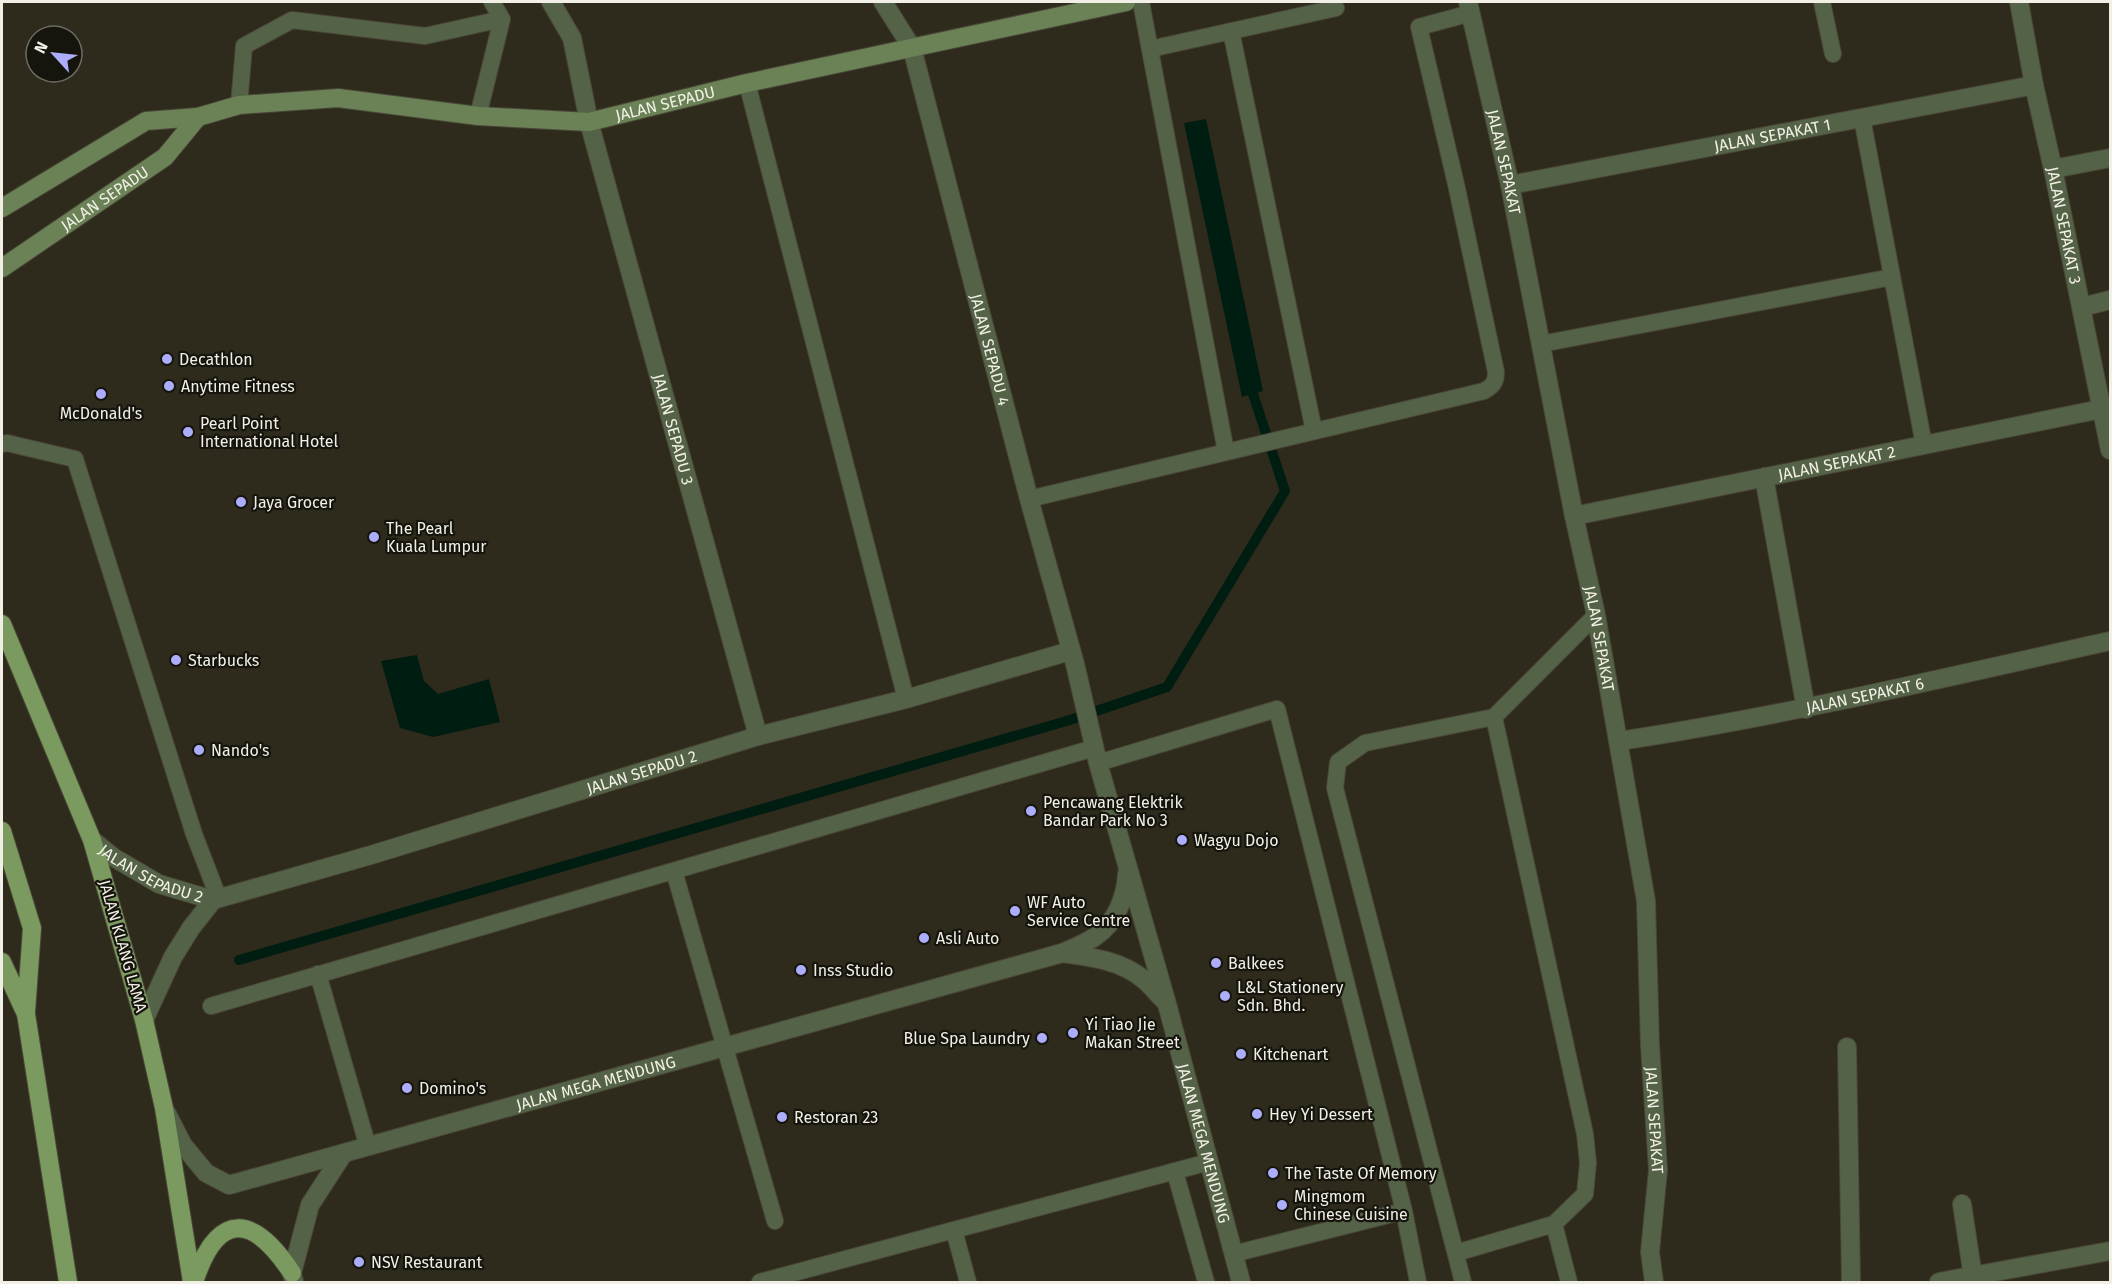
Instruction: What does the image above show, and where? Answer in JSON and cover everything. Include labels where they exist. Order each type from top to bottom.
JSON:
[{"type":"main road","name":"JALAN KLANG LAMA","points":[[2,624],[92,840],[144,1020],[164,1107],[193,1282]]},
{"type":"main road","points":[[2,831],[32,928],[26,1014],[68,1282]]},
{"type":"main road","points":[[2,962],[26,1014]]},
{"type":"main road","points":[[193,1282],[214,1240],[227,1230],[243,1227],[261,1237],[281,1256],[293,1278]]},
{"type":"street","name":"JALAN SEPADU 3","points":[[551,2],[572,38],[589,122],[758,736]]},
{"type":"street","name":"JALAN SEPADU 4","points":[[883,2],[912,48],[1029,499],[1073,658]]},
{"type":"street","name":"JALAN SEPADU","points":[[2,208],[146,121],[198,117],[239,105],[338,98],[478,116],[589,122],[747,83],[1126,2]]},
{"type":"street","name":"JALAN SEPAKAT 3","points":[[2019,2],[2034,85],[2110,450]]},
{"type":"street","name":"JALAN SEPAKAT","points":[[1470,7],[1510,185],[1574,516],[1596,615],[1646,901],[1650,1046],[1658,1170],[1650,1252],[1654,1282]]},
{"type":"street","name":"JALAN SEPAKAT 1","points":[[1510,185],[2034,85]]},
{"type":"street","name":"JALAN SEPADU","points":[[2,268],[165,157],[198,117]]},
{"type":"street","points":[[2053,169],[2110,158]]},
{"type":"street","points":[[2082,307],[2110,300]]},
{"type":"street","name":"JALAN SEPAKAT 2","points":[[1574,516],[2102,409]]},
{"type":"street","points":[[1764,477],[1806,709]]},
{"type":"street","name":"JALAN SEPAKAT 6","points":[[1619,741],[1702,729],[1806,709],[2110,641]]},
{"type":"street","name":"JALAN SEPADU 2","points":[[92,840],[113,857],[159,884],[216,900],[371,855],[758,736],[1073,658]]},
{"type":"street","name":"JALAN MEGA MENDUNG","points":[[1073,658],[1094,747],[1167,1004],[1241,1282]]},
{"type":"street","name":"JALAN MEGA MENDUNG","points":[[164,1107],[183,1145],[206,1173],[229,1185],[1062,953],[1097,936],[1115,916],[1126,891],[1128,867]]},
{"type":"street","name":"JALAN SEPADU 2","points":[[144,1020],[172,957],[191,928],[216,900]]},
{"type":"street","name":"JALAN MEGA MENDUNG","points":[[1062,953],[1100,959],[1122,966],[1142,978],[1167,1004]]},
{"type":"street","points":[[1847,1047],[1851,1282]]},
{"type":"street","points":[[293,1278],[310,1205],[343,1154]]},
{"type":"street","points":[[1962,1204],[1973,1276]]},
{"type":"street","points":[[1939,1282],[2110,1251]]},
{"type":"lane","points":[[478,116],[502,19],[492,2]]},
{"type":"lane","points":[[1141,2],[1226,452]]},
{"type":"lane","points":[[1822,2],[1833,54]]},
{"type":"lane","points":[[1029,499],[1485,391],[1491,387],[1496,380],[1496,372],[1456,184],[1419,27],[1470,7]]},
{"type":"lane","points":[[1150,50],[1336,8]]},
{"type":"lane","points":[[239,105],[244,45],[292,20],[425,36],[502,19]]},
{"type":"lane","points":[[1231,31],[1314,431]]},
{"type":"lane","points":[[747,83],[906,699]]},
{"type":"lane","points":[[1862,118],[1924,445]]},
{"type":"lane","points":[[1541,344],[1892,277]]},
{"type":"lane","points":[[2,444],[7,443],[75,459],[216,900]]},
{"type":"lane","points":[[1463,1282],[1335,788],[1338,762],[1365,743],[1494,717],[1596,615]]},
{"type":"lane","points":[[211,1006],[1094,747],[1277,709],[1404,1211],[1418,1282]]},
{"type":"lane","points":[[1456,1253],[1554,1224],[1585,1194],[1588,1163],[1585,1134],[1494,717]]},
{"type":"lane","points":[[674,871],[775,1221]]},
{"type":"lane","points":[[318,974],[368,1147]]},
{"type":"lane","points":[[760,1282],[1209,1162]]},
{"type":"lane","points":[[1175,1172],[1206,1282]]},
{"type":"lane","points":[[1233,1254],[1404,1211]]},
{"type":"lane","points":[[1554,1224],[1569,1282]]},
{"type":"lane","points":[[954,1230],[968,1282]]},
{"type":"shaded area","points":[[1206,119],[1263,391],[1242,397],[1184,123]]},
{"type":"shaded area","points":[[417,655],[424,681],[438,694],[489,679],[500,722],[433,737],[400,728],[381,661]]},
{"type":"waterway","points":[[239,960],[1070,720],[1167,687],[1285,491],[1249,382]]},
{"type":"place","name":"Decathlon","points":[[167,359]]},
{"type":"place","name":"Anytime Fitness","points":[[169,386]]},
{"type":"place","name":"McDonald's","points":[[101,394]]},
{"type":"place","name":"Pearl Point International Hotel","points":[[188,432]]},
{"type":"place","name":"Jaya Grocer","points":[[241,502]]},
{"type":"place","name":"The Pearl Kuala Lumpur","points":[[374,537]]},
{"type":"place","name":"Starbucks","points":[[176,660]]},
{"type":"place","name":"Nando's","points":[[199,750]]},
{"type":"place","name":"Pencawang Elektrik Bandar Park No 3","points":[[1031,811]]},
{"type":"place","name":"Wagyu Dojo","points":[[1182,840]]},
{"type":"place","name":"WF Auto Service Centre","points":[[1015,911]]},
{"type":"place","name":"Asli Auto","points":[[924,938]]},
{"type":"place","name":"Balkees","points":[[1216,963]]},
{"type":"place","name":"Inss Studio","points":[[801,970]]},
{"type":"place","name":"L&L Stationery Sdn. Bhd.","points":[[1225,996]]},
{"type":"place","name":"Yi Tiao Jie Makan Street","points":[[1073,1033]]},
{"type":"place","name":"Blue Spa Laundry","points":[[1042,1038]]},
{"type":"place","name":"Kitchenart","points":[[1241,1054]]},
{"type":"place","name":"Domino's","points":[[407,1088]]},
{"type":"place","name":"Hey Yi Dessert","points":[[1257,1114]]},
{"type":"place","name":"Restoran 23","points":[[782,1117]]},
{"type":"place","name":"The Taste Of Memory","points":[[1273,1173]]},
{"type":"place","name":"Mingmom Chinese Cuisine","points":[[1282,1205]]},
{"type":"place","name":"NSV Restaurant","points":[[359,1262]]}]
